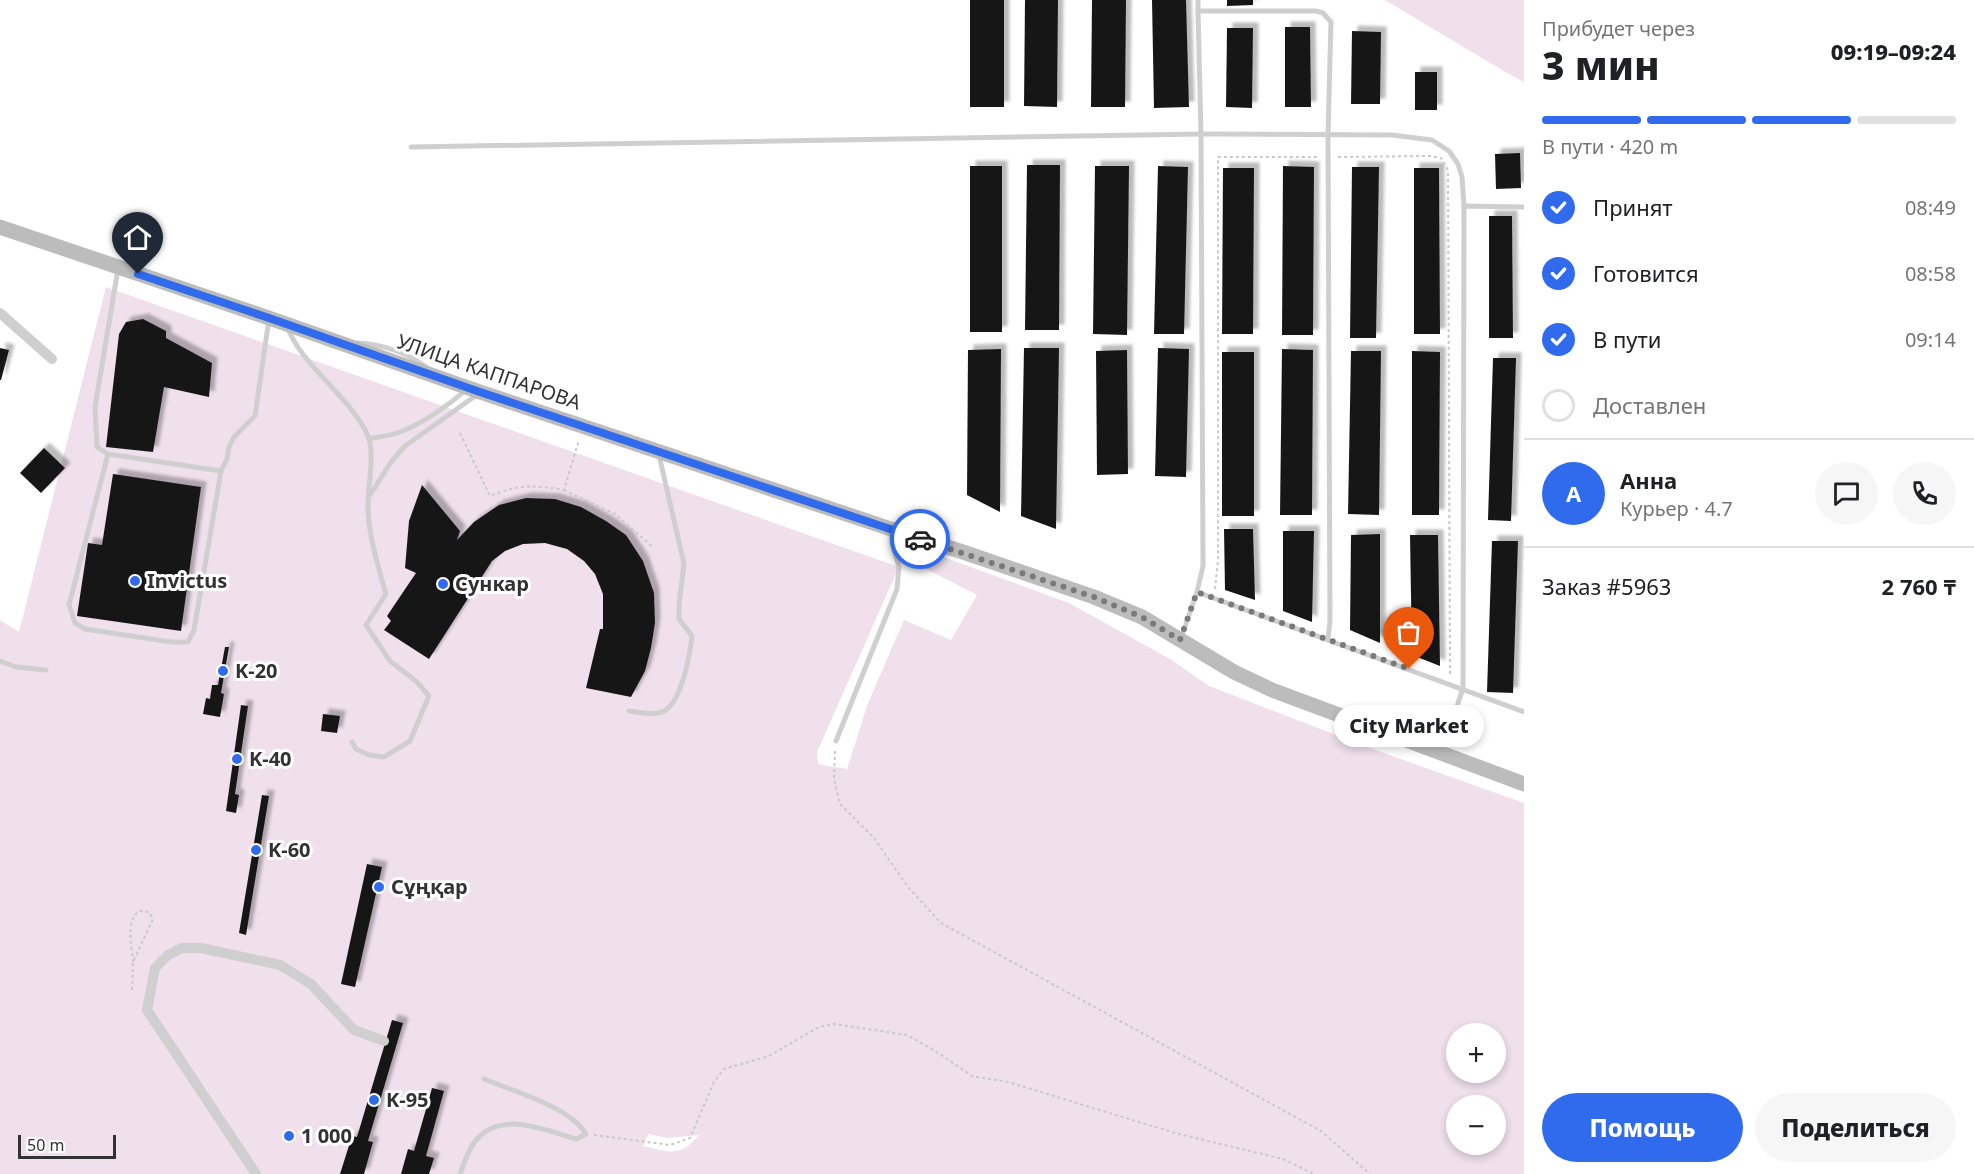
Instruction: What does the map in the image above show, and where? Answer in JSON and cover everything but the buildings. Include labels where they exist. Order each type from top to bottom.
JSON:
[{"type":"street","name":"УЛИЦА КАППАРОВА","points":[[0,227],[583,427],[1094,597],[1142,617],[1234,672],[1272,690],[1524,784]]},
{"type":"street","points":[[0,313],[52,359]]},
{"type":"street","points":[[256,1174],[147,1010],[155,968],[168,955],[182,948],[201,948],[280,965],[311,984],[354,1030],[384,1041]]},
{"type":"lane","points":[[1180,640],[1197,592],[1203,566],[1201,134],[1198,0]]},
{"type":"lane","points":[[1198,11],[1316,11],[1323,13],[1331,22],[1328,134],[1330,621],[1328,639]]},
{"type":"lane","points":[[411,147],[1201,134],[1392,135],[1432,140],[1449,151],[1458,164],[1462,177],[1464,206],[1463,688],[1442,753]]},
{"type":"lane","points":[[1464,206],[1524,207]]},
{"type":"lane","points":[[118,268],[95,407],[97,447],[108,454],[221,471]]},
{"type":"lane","points":[[108,454],[69,605],[75,623],[85,629],[171,642],[188,642],[194,630],[221,471],[234,437],[255,416],[269,318]]},
{"type":"lane","points":[[286,325],[297,345],[361,423],[369,439],[368,506],[374,551],[386,594],[366,625],[390,661],[417,682],[429,696],[410,741],[384,757],[369,755],[356,749],[351,742]]},
{"type":"lane","points":[[369,439],[398,433],[474,390]]},
{"type":"lane","points":[[369,496],[391,462],[405,446],[474,390]]},
{"type":"lane","points":[[629,711],[659,714],[666,711],[680,692],[691,645],[692,636],[680,619],[679,605],[684,564],[658,451]]},
{"type":"lane","points":[[836,741],[897,589],[899,567],[891,530]]},
{"type":"lane","points":[[1197,592],[1524,711]]},
{"type":"lane","points":[[0,661],[16,668],[46,670]]},
{"type":"lane","points":[[460,1174],[475,1141],[489,1130],[505,1124],[528,1125],[576,1138],[586,1134],[580,1124],[564,1112],[484,1079]]},
{"type":"path","points":[[1214,598],[1218,560],[1218,157],[1430,156],[1441,159],[1448,170],[1450,683]]},
{"type":"path","points":[[564,490],[583,427]]},
{"type":"path","points":[[460,434],[490,496],[502,491],[533,485],[564,490],[615,514],[654,548]]},
{"type":"path","points":[[836,741],[834,779],[840,804],[874,838],[908,887],[941,923],[1321,1131],[1370,1174]]},
{"type":"path","points":[[132,990],[131,924],[133,916],[139,911],[149,912],[153,919],[133,962]]},
{"type":"path","points":[[586,1134],[670,1145],[690,1138],[714,1082],[724,1069],[769,1056],[819,1027],[834,1024],[907,1035],[972,1076],[1008,1082],[1175,1133],[1283,1159],[1314,1174]]},
{"type":"shaded area","points":[[1385,0],[1524,0],[1524,82],[1507,73]]},
{"type":"shaded area","name":"Сұңқар","points":[[106,287],[899,567],[817,752],[818,764],[847,769],[868,703],[904,620],[951,640],[977,595],[913,562],[905,543],[1069,603],[1170,659],[1209,686],[1367,747],[1524,803],[1524,1174],[0,1174],[0,620],[19,632]],"holes":[[[648,1134],[668,1138],[699,1135],[686,1147],[668,1151],[643,1146]]]},
{"type":"way so far","points":[[920,539],[1094,597],[1142,617],[1180,640],[1197,592],[1409,669]]},
{"type":"place","name":"Invictus","points":[[135,581]]},
{"type":"place","name":"Сункар","points":[[443,584]]},
{"type":"place","name":"City Market","points":[[1409,669]]},
{"type":"place","name":"K-20","points":[[223,671]]},
{"type":"place","name":"K-40","points":[[237,759]]},
{"type":"place","name":"K-60","points":[[256,850]]},
{"type":"place","name":"Сұңқар","points":[[379,887]]},
{"type":"place","name":"K-95","points":[[374,1100]]},
{"type":"place","name":"1 000","points":[[289,1136]]},
{"type":"route","points":[[138,274],[583,427],[920,539]]}]
